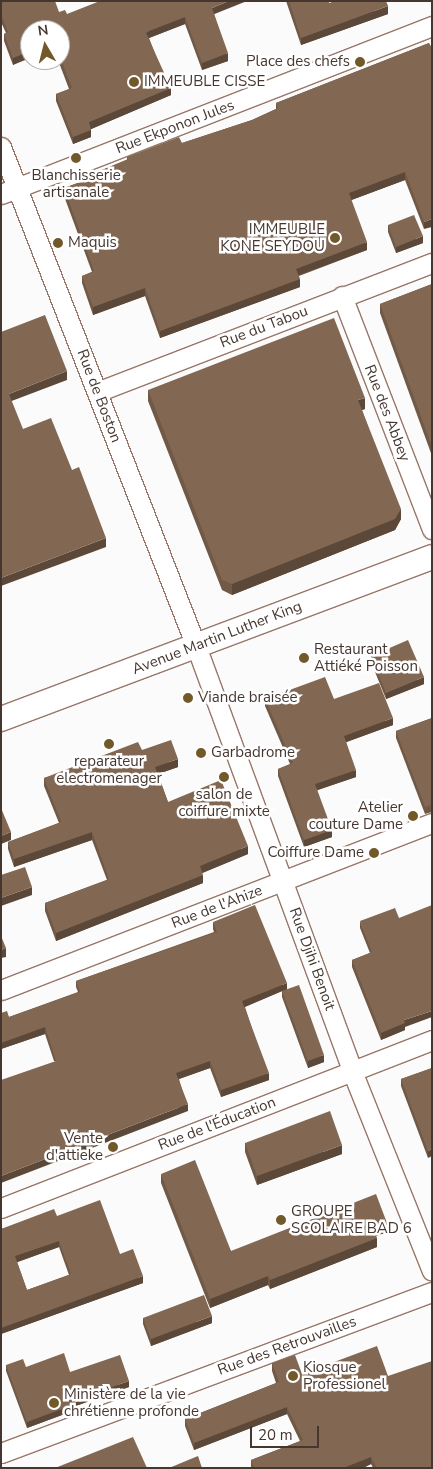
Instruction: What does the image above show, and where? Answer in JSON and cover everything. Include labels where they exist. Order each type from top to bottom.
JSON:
[{"type":"street","name":"Rue Ekponon Jules","points":[[9,191],[432,26]]},
{"type":"street","name":"Rue de Boston","points":[[1,147],[9,191],[97,392],[196,646]]},
{"type":"street","name":"Rue du Tabou","points":[[97,392],[342,296],[432,263]]},
{"type":"street","name":"Rue des Abbey","points":[[342,296],[432,529]]},
{"type":"street","name":"Avenue Martin Luther King","points":[[1,719],[432,557]]},
{"type":"street","name":"Rue Djihi Benoit","points":[[196,646],[284,880],[352,1071],[432,1271]]},
{"type":"street","name":"Rue de l'Ahize","points":[[1,990],[432,823]]},
{"type":"street","name":"Rue de l'Éducation","points":[[1,1208],[432,1040]]},
{"type":"street","name":"Rue des Retrouvailles","points":[[5,1453],[432,1292]]},
{"type":"building","points":[[1,1],[55,1],[59,12],[65,10],[67,14],[100,1],[229,1],[212,8],[228,53],[202,63],[185,17],[149,31],[146,33],[171,88],[89,122],[91,130],[73,137],[56,94],[72,88],[65,70],[70,70],[70,20],[20,20],[20,55],[13,58],[4,34],[8,32],[1,15]]},
{"type":"building","points":[[289,1],[328,1],[329,3],[335,1],[386,1],[388,6],[301,38]]},
{"type":"building","points":[[429,43],[432,48],[432,219],[424,222],[405,172],[349,193],[367,242],[296,269],[300,279],[160,331],[145,288],[93,307],[82,276],[94,271],[64,188],[103,174],[102,170],[128,159],[127,157],[179,137],[182,143],[252,120],[278,108],[276,103]]},
{"type":"building","points":[[414,215],[423,236],[396,247],[388,225]]},
{"type":"building","points":[[432,284],[432,447],[380,304]]},
{"type":"building","points":[[45,315],[67,371],[9,394],[23,429],[51,418],[72,470],[79,467],[106,538],[1,578],[1,332]]},
{"type":"building","points":[[334,318],[365,398],[358,400],[401,509],[395,519],[232,584],[222,580],[148,390]]},
{"type":"building","points":[[408,640],[424,677],[386,693],[371,656]]},
{"type":"building","points":[[325,677],[334,699],[379,683],[393,718],[344,736],[356,770],[315,784],[332,830],[304,840],[278,769],[293,763],[265,699]]},
{"type":"building","points":[[432,718],[432,805],[425,807],[396,731]]},
{"type":"building","points":[[171,740],[178,759],[155,767],[168,802],[221,780],[248,846],[200,866],[203,875],[56,933],[45,903],[109,879],[92,832],[14,859],[8,842],[61,822],[44,778],[138,742],[142,750]]},
{"type":"building","points":[[1,808],[11,832],[1,836]]},
{"type":"building","points":[[25,867],[32,887],[1,898],[1,875]]},
{"type":"building","points":[[255,905],[287,983],[242,1001],[269,1073],[221,1090],[210,1061],[176,1073],[188,1104],[1,1176],[1,1080],[56,1061],[45,1027],[1,1043],[1,1013],[7,1011],[9,1017],[80,992],[76,981],[217,932],[213,922]]},
{"type":"building","points":[[432,905],[432,1011],[404,1020],[405,1023],[381,1033],[352,960],[372,952],[360,921],[395,908],[399,918]]},
{"type":"building","points":[[1,936],[6,948],[1,950]]},
{"type":"building","points":[[299,985],[324,1055],[308,1061],[282,991]]},
{"type":"building","points":[[432,1068],[432,1149],[428,1151],[401,1079]]},
{"type":"building","points":[[330,1111],[342,1145],[257,1176],[245,1143]]},
{"type":"building","points":[[195,1160],[231,1251],[376,1194],[387,1223],[373,1228],[377,1238],[270,1280],[268,1276],[210,1299],[161,1174]]},
{"type":"building","points":[[100,1200],[120,1254],[133,1249],[143,1276],[1,1328],[1,1229],[54,1209],[57,1216]],"holes":[[[59,1241],[71,1274],[27,1290],[15,1256]]]},
{"type":"building","points":[[204,1295],[212,1316],[151,1339],[143,1318]]},
{"type":"building","points":[[377,1346],[388,1376],[432,1361],[432,1468],[377,1468],[371,1457],[343,1468],[254,1468],[251,1460],[303,1440],[287,1407],[194,1443],[185,1419],[279,1382],[272,1363],[295,1355],[302,1374]]},
{"type":"building","points":[[64,1353],[70,1372],[120,1355],[129,1381],[69,1402],[70,1406],[27,1422],[6,1365],[23,1359],[26,1367]]},
{"type":"building","points":[[133,1437],[147,1468],[55,1468]]},
{"type":"building","points":[[198,1456],[202,1468],[169,1468]]},
{"type":"place","name":"Place des chefs","points":[[360,62]]},
{"type":"place","name":"IMMEUBLE CISSE","points":[[134,82]]},
{"type":"place","name":"Blanchisserie artisanale","points":[[76,158]]},
{"type":"place","name":"IMMEUBLE KONE SEYDOU","points":[[335,238]]},
{"type":"place","name":"Maquis","points":[[58,243]]},
{"type":"place","name":"Restaurant Attiéké Poisson","points":[[304,658]]},
{"type":"place","name":"Viande braisée","points":[[188,698]]},
{"type":"place","name":"reparateur electromenager","points":[[109,744]]},
{"type":"place","name":"Garbadrome","points":[[201,753]]},
{"type":"place","name":"salon de coiffure mixte","points":[[224,777]]},
{"type":"place","name":"Atelier couture Dame","points":[[413,816]]},
{"type":"place","name":"Coiffure Dame","points":[[374,853]]},
{"type":"place","name":"Vente d'attieke","points":[[113,1147]]},
{"type":"place","name":"GROUPE SCOLAIRE BAD 6","points":[[281,1220]]},
{"type":"place","name":"Kiosque Professionel","points":[[293,1376]]},
{"type":"place","name":"Ministère de la vie chrétienne profonde","points":[[54,1403]]}]
